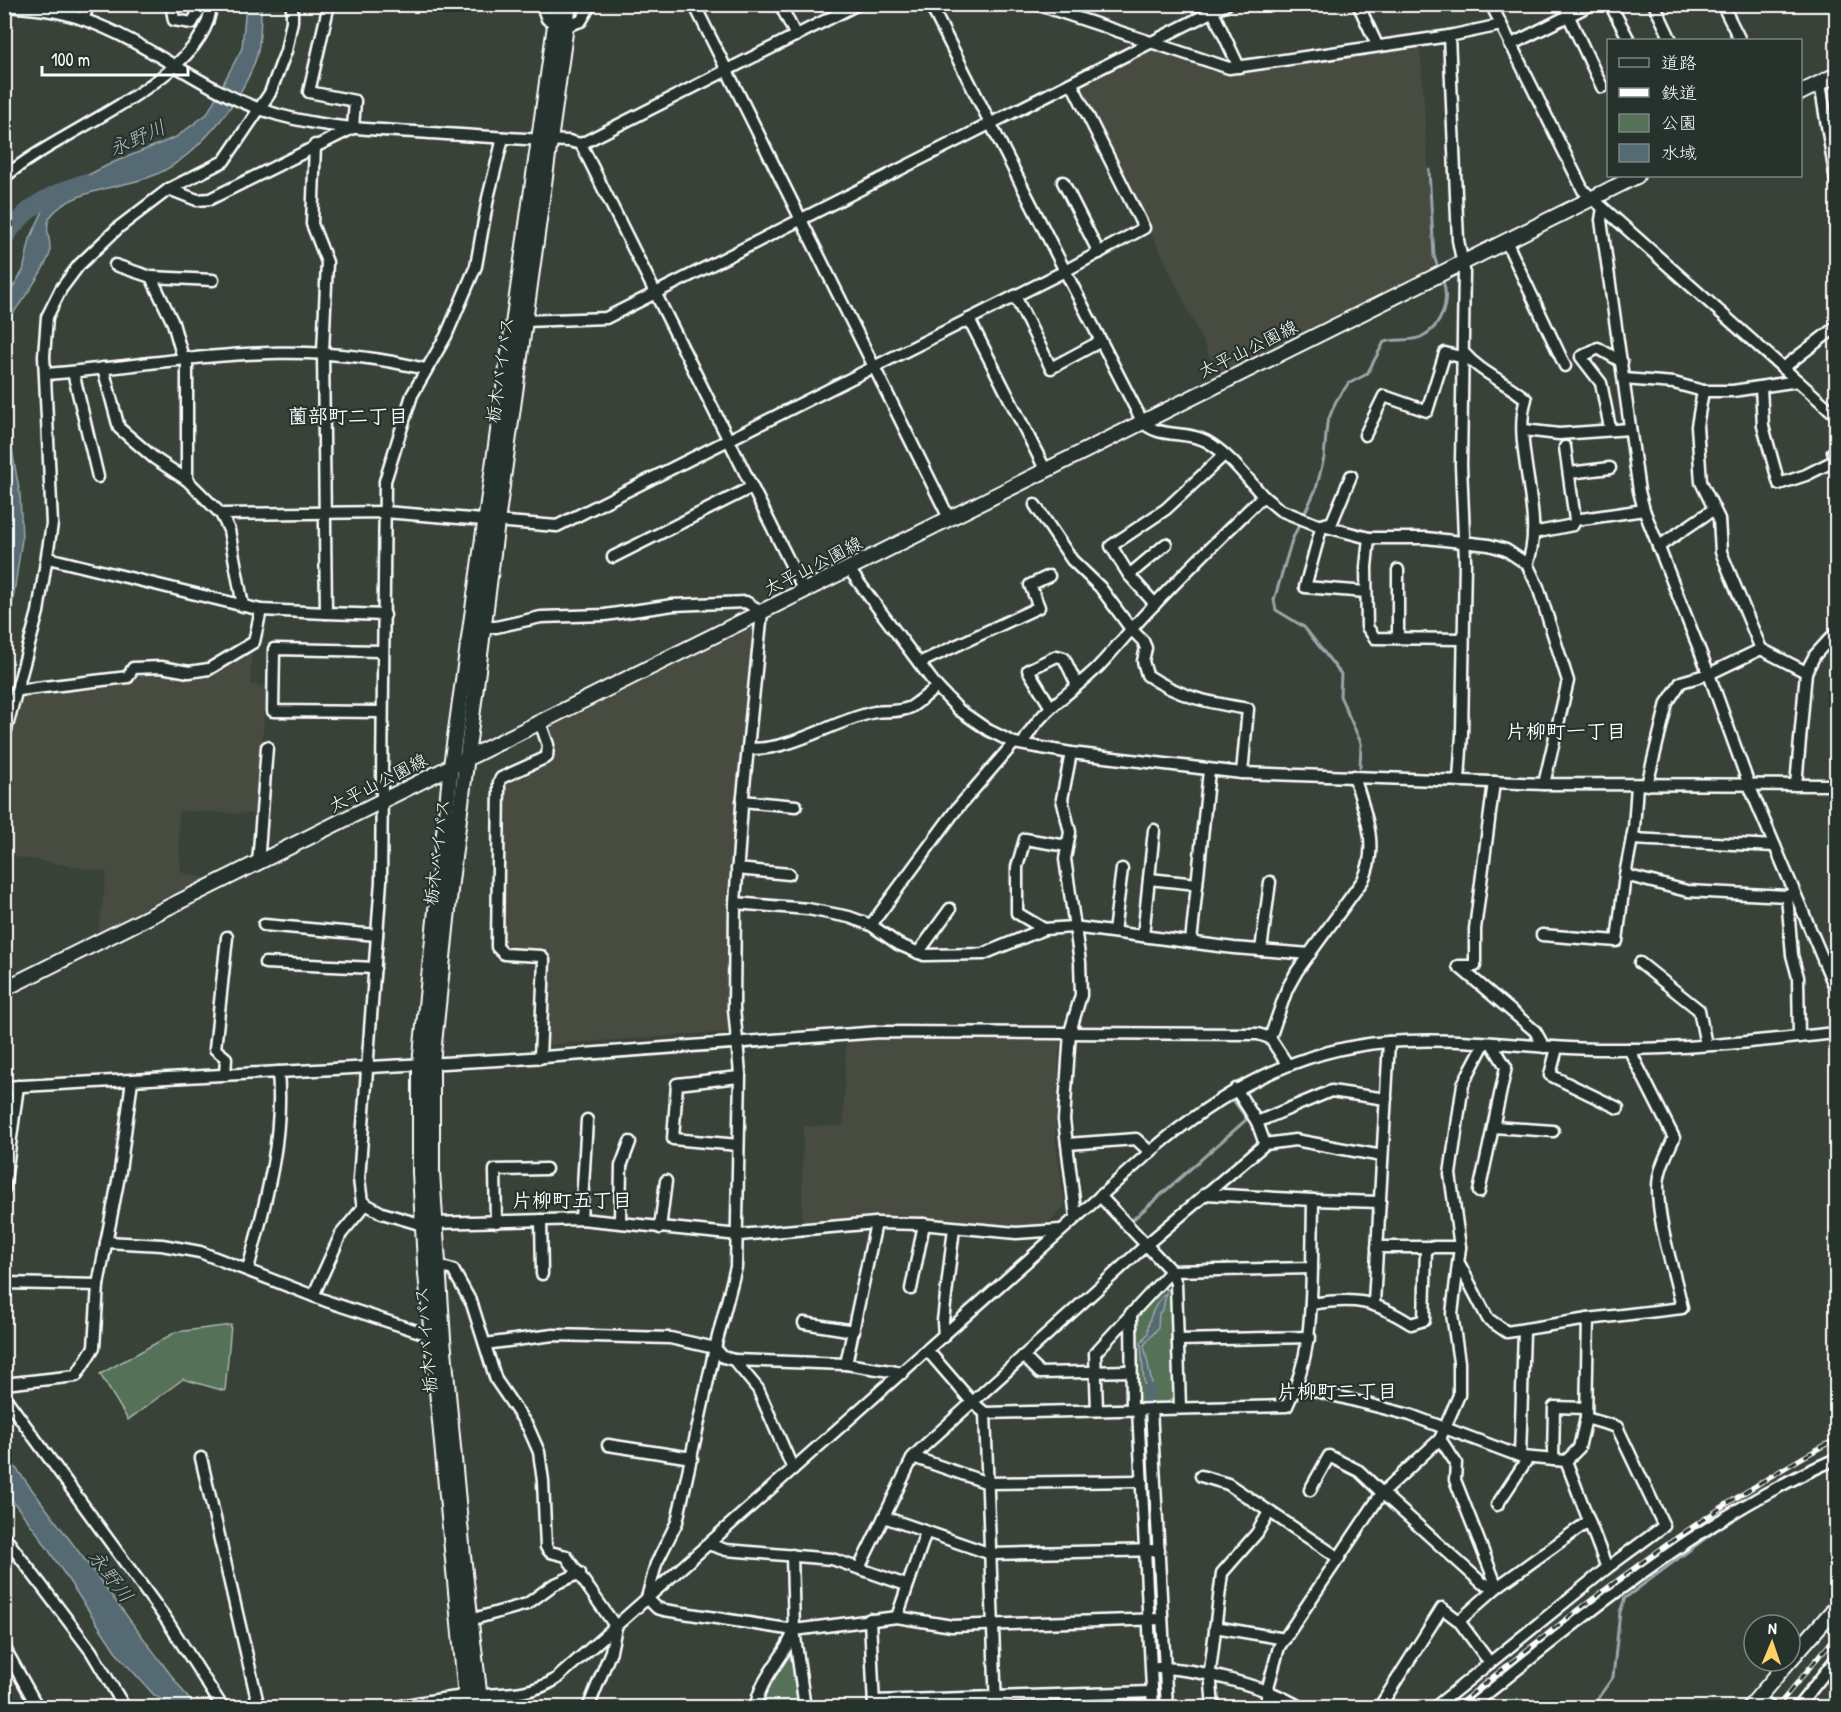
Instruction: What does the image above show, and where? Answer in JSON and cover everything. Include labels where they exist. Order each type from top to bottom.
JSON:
[{"type":"main road","name":"栃木バイパス","points":[[558,4],[561,25]]},
{"type":"main road","name":"栃木バイパス","points":[[426,1064],[445,934],[466,759],[478,627],[491,521],[561,25],[569,4]]},
{"type":"main road","points":[[1802,92],[1836,75]]},
{"type":"main road","name":"栃木バイパス","points":[[491,521],[525,321],[544,140]]},
{"type":"main road","name":"太平山公園線","points":[[4,989],[1635,177]]},
{"type":"main road","name":"栃木バイパス","points":[[474,1702],[432,1336],[426,1064],[451,766],[478,627]]},
{"type":"main road","name":"栃木バイパス","points":[[429,1224],[438,1266],[470,1620],[474,1702]]},
{"type":"main road","points":[[1802,1646],[1836,1607]]},
{"type":"main road","points":[[1753,1703],[1779,1673]]},
{"type":"street","points":[[83,19],[89,4]]},
{"type":"street","points":[[171,4],[174,20],[192,23],[204,4]]},
{"type":"street","points":[[4,178],[29,159],[148,87],[175,66],[199,42],[211,13],[211,4]]},
{"type":"street","points":[[4,736],[19,690],[48,558],[52,524],[47,374],[44,357],[45,327],[61,289],[79,265],[103,242],[169,189],[224,161],[258,107],[270,93],[286,51],[292,4]]},
{"type":"street","points":[[329,4],[309,92],[356,101],[353,128]]},
{"type":"street","points":[[541,4],[547,20],[561,25],[580,21],[591,4]]},
{"type":"street","points":[[694,4],[949,518]]},
{"type":"street","points":[[780,4],[796,36]]},
{"type":"street","points":[[4,6],[50,11],[83,19],[126,38],[190,75],[258,107],[294,118],[353,128],[580,144],[858,4]]},
{"type":"street","points":[[930,4],[1142,421],[1150,430],[1205,440],[1224,454],[1263,496],[1280,510],[1322,525],[1369,538],[1426,538],[1489,545],[1506,550],[1527,564],[1538,588],[1569,681],[1544,784]]},
{"type":"street","points":[[1036,4],[1229,68],[1449,36],[1501,25]]},
{"type":"street","points":[[525,321],[602,319],[1227,4]]},
{"type":"street","points":[[1358,4],[1377,45]]},
{"type":"street","points":[[1491,4],[1583,190],[1836,415]]},
{"type":"street","points":[[1563,4],[1602,87]]},
{"type":"street","points":[[1510,45],[1592,4]]},
{"type":"street","points":[[1610,4],[1628,39]]},
{"type":"street","points":[[1654,4],[1671,39]]},
{"type":"street","points":[[1722,4],[1740,39]]},
{"type":"street","points":[[1213,12],[1239,67]]},
{"type":"street","points":[[1449,36],[1458,240],[1463,261],[1464,356],[1461,465],[1465,544],[1462,734],[1459,780]]},
{"type":"street","points":[[1820,83],[1836,181]]},
{"type":"street","points":[[221,514],[385,512],[557,526],[1016,296],[1144,228],[1072,84]]},
{"type":"street","points":[[169,189],[197,200],[210,199],[353,128]]},
{"type":"street","points":[[502,138],[476,266],[446,336],[425,369],[404,420],[385,481],[385,615],[381,712],[383,801],[378,935],[359,1179],[362,1202],[382,1213],[429,1224],[581,1219],[620,1221],[660,1228],[739,1235],[876,1223],[924,1224],[1016,1233],[1061,1230]]},
{"type":"street","points":[[580,144],[804,591]]},
{"type":"street","points":[[315,146],[312,224],[327,262],[323,352],[326,613]]},
{"type":"street","points":[[1063,182],[1099,253]]},
{"type":"street","points":[[1603,208],[1601,220],[1630,429],[1644,510],[1709,674],[1749,785],[1775,846],[1790,894],[1836,990]]},
{"type":"street","points":[[1506,241],[1565,366]]},
{"type":"street","points":[[115,265],[152,277],[213,280]]},
{"type":"street","points":[[152,277],[185,357],[187,480]]},
{"type":"street","points":[[1016,296],[1052,368],[1101,341]]},
{"type":"street","points":[[969,319],[1045,469]]},
{"type":"street","points":[[1783,368],[1836,327]]},
{"type":"street","points":[[1610,428],[1601,383],[1581,357],[1598,348],[1622,362]]},
{"type":"street","points":[[47,374],[185,357],[269,352],[323,352],[389,360],[425,369]]},
{"type":"street","points":[[1365,435],[1384,396],[1427,411],[1445,353],[1464,356],[1473,364],[1512,387],[1526,399],[1524,430],[1533,533],[1533,551],[1527,564]]},
{"type":"street","points":[[103,368],[119,428],[145,452],[187,480],[221,514],[229,530],[243,606]]},
{"type":"street","points":[[72,372],[98,477]]},
{"type":"street","points":[[1624,379],[1674,383],[1703,391],[1733,391],[1798,381]]},
{"type":"street","points":[[1761,387],[1763,426],[1779,484],[1806,476],[1836,460],[1833,452],[1836,451]]},
{"type":"street","points":[[1703,391],[1697,426],[1699,465],[1701,482],[1719,519],[1721,552],[1761,649],[1806,672]]},
{"type":"street","points":[[1524,430],[1559,434],[1610,428],[1630,429]]},
{"type":"street","points":[[1533,533],[1573,525],[1575,520],[1565,447]]},
{"type":"street","points":[[1155,604],[1130,575],[1111,546],[1166,509],[1224,454]]},
{"type":"street","points":[[1569,472],[1610,468]]},
{"type":"street","points":[[1322,525],[1332,522],[1351,476]]},
{"type":"street","points":[[613,557],[752,487]]},
{"type":"street","points":[[871,925],[955,811],[1028,733],[1050,706],[1060,702],[1098,667],[1155,604],[1263,496]]},
{"type":"street","points":[[1035,505],[1072,560],[1100,587],[1146,648],[1143,661],[1147,675],[1163,686],[1202,702],[1248,709],[1242,773]]},
{"type":"street","points":[[1658,547],[1714,509]]},
{"type":"street","points":[[1575,520],[1644,510]]},
{"type":"street","points":[[1322,525],[1305,587],[1366,592]]},
{"type":"street","points":[[1369,538],[1367,627],[1375,638],[1462,639]]},
{"type":"street","points":[[1130,575],[1166,544]]},
{"type":"street","points":[[48,558],[261,610],[385,615]]},
{"type":"street","points":[[848,568],[937,687],[972,720],[1018,744],[1209,771],[1242,773],[1544,784],[1836,784]]},
{"type":"street","points":[[1398,570],[1398,638]]},
{"type":"street","points":[[919,663],[1040,607],[1030,585],[1049,576]]},
{"type":"street","points":[[478,627],[496,627],[541,617],[605,615],[673,605],[746,602],[762,612],[742,801],[735,903],[736,1042],[740,1077],[739,1235],[736,1267],[715,1348],[677,1522],[656,1564],[647,1598]]},
{"type":"street","points":[[19,690],[128,677],[133,668],[161,667],[189,672],[209,669],[254,642],[261,610]]},
{"type":"street","points":[[1796,785],[1806,672],[1815,655],[1836,632]]},
{"type":"street","points":[[381,712],[273,711],[274,649],[383,651]]},
{"type":"street","points":[[1542,935],[1617,941],[1625,875],[1642,785],[1667,703],[1681,682],[1709,674],[1761,649]]},
{"type":"street","points":[[1050,706],[1028,670],[1057,656],[1064,658],[1077,685]]},
{"type":"street","points":[[748,749],[768,750],[814,736],[844,721],[877,712],[896,712],[911,707],[937,687]]},
{"type":"street","points":[[540,722],[548,745],[546,757],[501,778],[499,782],[497,947],[504,954],[541,956],[544,960],[540,1058]]},
{"type":"street","points":[[258,864],[267,747]]},
{"type":"street","points":[[1071,753],[1062,799],[1070,832],[1065,859],[1073,927],[1080,962],[1081,995],[1070,1032],[1064,1120],[1076,1217]]},
{"type":"street","points":[[1191,942],[1209,771]]},
{"type":"street","points":[[1270,1038],[1287,988],[1363,880],[1370,865],[1370,834],[1354,776]]},
{"type":"street","points":[[1494,782],[1475,929],[1475,966],[1458,966],[1535,1031],[1544,1047]]},
{"type":"street","points":[[742,801],[796,806]]},
{"type":"street","points":[[1143,936],[1154,830]]},
{"type":"street","points":[[1632,839],[1775,846]]},
{"type":"street","points":[[1044,929],[1017,914],[1017,867],[1025,840],[1067,846]]},
{"type":"street","points":[[737,868],[789,874]]},
{"type":"street","points":[[1114,932],[1122,869]]},
{"type":"street","points":[[1625,875],[1687,891],[1790,894]]},
{"type":"street","points":[[1149,879],[1197,884]]},
{"type":"street","points":[[1261,950],[1270,882]]},
{"type":"street","points":[[1790,894],[1792,955],[1798,977],[1799,1037]]},
{"type":"street","points":[[735,903],[808,909],[849,917],[871,925],[898,944],[918,953],[944,957],[984,954],[1044,929],[1073,927],[1310,954]]},
{"type":"street","points":[[918,953],[950,909]]},
{"type":"street","points":[[264,925],[378,935]]},
{"type":"street","points":[[225,1075],[226,1058],[215,1049],[227,937]]},
{"type":"street","points":[[265,963],[375,968]]},
{"type":"street","points":[[1640,963],[1699,1010],[1706,1044]]},
{"type":"street","points":[[4,1087],[540,1058],[736,1042],[927,1030],[1244,1033],[1270,1038],[1287,1064]]},
{"type":"street","points":[[391,1707],[474,1702],[547,1685],[616,1627],[1150,1152],[1203,1108],[1287,1064],[1345,1048],[1389,1042],[1629,1049],[1836,1033]]},
{"type":"street","points":[[1374,1303],[1389,1042]]},
{"type":"street","points":[[1479,1192],[1506,1067],[1488,1044]]},
{"type":"street","points":[[1267,1707],[1267,1691],[1280,1647],[1382,1493],[1440,1439],[1459,1395],[1459,1362],[1452,1314],[1460,1265],[1460,1247],[1450,1174],[1463,1084],[1488,1044]]},
{"type":"street","points":[[1557,1048],[1550,1075],[1618,1108]]},
{"type":"street","points":[[1460,1265],[1488,1319],[1507,1332],[1588,1319],[1682,1308],[1662,1217],[1658,1185],[1662,1164],[1674,1138],[1629,1049]]},
{"type":"street","points":[[248,1269],[266,1201],[277,1146],[280,1100],[278,1072]]},
{"type":"street","points":[[738,1145],[673,1139],[677,1084],[740,1077]]},
{"type":"street","points":[[4,1384],[76,1376],[94,1347],[98,1285],[120,1171],[132,1080]]},
{"type":"street","points":[[4,1189],[18,1086]]},
{"type":"street","points":[[1236,1089],[1257,1122],[1265,1144]]},
{"type":"street","points":[[1257,1122],[1331,1091],[1386,1099]]},
{"type":"street","points":[[581,1219],[586,1120]]},
{"type":"street","points":[[1493,1127],[1552,1131]]},
{"type":"street","points":[[1067,1144],[1136,1139],[1150,1152]]},
{"type":"street","points":[[859,1568],[913,1457],[1146,1245],[1265,1144],[1295,1140],[1382,1156]]},
{"type":"street","points":[[620,1221],[621,1166],[630,1142]]},
{"type":"street","points":[[496,1222],[495,1170],[546,1169]]},
{"type":"street","points":[[660,1228],[666,1181]]},
{"type":"street","points":[[1205,1194],[1380,1202]]},
{"type":"street","points":[[1100,1196],[1172,1271],[1176,1283],[1180,1408]]},
{"type":"street","points":[[928,1351],[972,1402],[985,1413],[1287,1406],[1298,1386],[1310,1336],[1313,1200]]},
{"type":"street","points":[[314,1296],[341,1234],[366,1204]]},
{"type":"street","points":[[541,1220],[542,1274]]},
{"type":"street","points":[[846,1364],[876,1223]]},
{"type":"street","points":[[911,1289],[924,1224]]},
{"type":"street","points":[[944,1337],[943,1321],[954,1228]]},
{"type":"street","points":[[106,1242],[162,1245],[200,1252],[314,1296],[432,1336]]},
{"type":"street","points":[[1377,1247],[1460,1247]]},
{"type":"street","points":[[1311,1304],[1340,1299],[1374,1303],[1411,1324],[1424,1320],[1426,1248]]},
{"type":"street","points":[[438,1266],[453,1270],[472,1304],[496,1380],[528,1428],[539,1452],[543,1481],[546,1547],[550,1552],[566,1556],[616,1627],[611,1651],[588,1707]]},
{"type":"street","points":[[1097,1410],[1095,1353],[1172,1271],[1312,1268]]},
{"type":"street","points":[[4,1283],[98,1285]]},
{"type":"street","points":[[1131,1313],[1131,1371],[1142,1481],[1152,1707]]},
{"type":"street","points":[[1298,1386],[1447,1427],[1524,1457],[1566,1461],[1580,1448],[1586,1413],[1588,1319]]},
{"type":"street","points":[[804,1323],[854,1331]]},
{"type":"street","points":[[1497,1505],[1524,1457],[1524,1331]]},
{"type":"street","points":[[485,1344],[553,1335],[670,1338],[715,1348],[723,1357],[734,1360],[846,1364],[903,1373]]},
{"type":"street","points":[[1178,1340],[1310,1336]]},
{"type":"street","points":[[1023,1356],[1040,1373],[1131,1371]]},
{"type":"street","points":[[734,1360],[758,1389],[793,1469]]},
{"type":"street","points":[[4,1396],[166,1619],[223,1707]]},
{"type":"street","points":[[1434,1707],[1607,1568],[1664,1526],[1617,1427],[1586,1413],[1554,1407],[1553,1460]]},
{"type":"street","points":[[1151,1409],[1167,1707]]},
{"type":"street","points":[[985,1413],[995,1702]]},
{"type":"street","points":[[1440,1439],[1456,1463],[1455,1480],[1497,1587]]},
{"type":"street","points":[[608,1445],[692,1458]]},
{"type":"street","points":[[1310,1490],[1329,1456],[1359,1471],[1482,1583],[1497,1587]]},
{"type":"street","points":[[913,1457],[988,1483],[1142,1481]]},
{"type":"street","points":[[201,1458],[259,1707]]},
{"type":"street","points":[[1469,1707],[1595,1607],[1718,1521],[1809,1471],[1836,1460]]},
{"type":"street","points":[[1566,1461],[1607,1568]]},
{"type":"street","points":[[1201,1476],[1228,1484],[1339,1558]]},
{"type":"street","points":[[1213,1707],[1211,1677],[1222,1573],[1257,1533],[1269,1512]]},
{"type":"street","points":[[884,1516],[990,1554],[1145,1548],[1159,1550]]},
{"type":"street","points":[[1459,1621],[1497,1587],[1589,1521]]},
{"type":"street","points":[[897,1617],[906,1585],[927,1532]]},
{"type":"street","points":[[4,1536],[91,1651],[125,1707]]},
{"type":"street","points":[[708,1544],[726,1550],[832,1559],[906,1585]]},
{"type":"street","points":[[792,1555],[794,1630],[805,1707]]},
{"type":"street","points":[[470,1620],[527,1604],[553,1585],[580,1573]]},
{"type":"street","points":[[647,1598],[657,1608],[664,1610],[794,1630],[897,1617],[952,1626],[1162,1619]]},
{"type":"street","points":[[1380,1707],[1442,1608],[1459,1621],[1490,1663]]},
{"type":"street","points":[[870,1619],[874,1704],[995,1702],[1151,1692]]},
{"type":"street","points":[[1215,1627],[1285,1639]]},
{"type":"street","points":[[756,1707],[757,1694],[781,1659],[794,1630]]},
{"type":"street","points":[[4,1647],[38,1707]]},
{"type":"street","points":[[1797,1707],[1836,1659]]},
{"type":"street","points":[[1151,1668],[1181,1669],[1267,1691],[1301,1707]]},
{"type":"street","points":[[1753,1703],[1772,1707]]},
{"type":"shaded area","points":[[1420,45],[1435,266],[1218,374],[1150,230],[1077,89],[1078,84],[1151,47],[1230,71]]},
{"type":"shaded area","points":[[757,622],[733,860],[728,1032],[545,1045],[549,949],[502,948],[502,784],[555,758],[548,726]]},
{"type":"shaded area","points":[[251,648],[251,685],[267,686],[256,814],[178,811],[181,872],[207,879],[98,934],[107,872],[5,855],[4,758],[23,697],[129,681],[147,674],[204,677]]},
{"type":"shaded area","points":[[1060,1038],[1055,1137],[1065,1206],[1043,1228],[923,1220],[802,1222],[803,1126],[843,1126],[846,1039]]},
{"type":"green space","points":[[1164,1288],[1172,1292],[1174,1396],[1167,1403],[1134,1404],[1132,1319]]},
{"type":"green space","points":[[231,1325],[225,1391],[183,1379],[128,1420],[100,1374],[176,1332]]},
{"type":"green space","points":[[789,1653],[794,1653],[800,1707],[761,1708],[762,1693]]},
{"type":"water","points":[[246,5],[261,5],[258,49],[250,73],[229,110],[199,144],[182,159],[164,170],[147,178],[82,195],[59,208],[49,221],[50,251],[45,265],[5,326],[5,300],[23,271],[30,239],[48,200],[74,182],[112,163],[176,137],[207,114],[242,48]]},
{"type":"water","points":[[5,412],[20,494],[22,539],[5,653]]},
{"type":"water","points":[[1166,1293],[1163,1310],[1159,1313],[1158,1328],[1144,1345],[1152,1384],[1151,1388],[1147,1388],[1144,1383],[1141,1343],[1148,1333],[1153,1312]]},
{"type":"water","points":[[4,1456],[13,1464],[195,1707],[172,1707],[154,1695],[118,1655],[38,1534],[5,1491]]},
{"type":"waterway","points":[[1429,170],[1434,256],[1437,265]]},
{"type":"waterway","name":"永野川","points":[[4,238],[21,218],[39,203],[84,183]]},
{"type":"waterway","points":[[1360,767],[1361,743],[1340,696],[1341,674],[1304,627],[1276,610],[1274,600],[1292,540],[1316,489],[1324,458],[1327,423],[1336,401],[1348,384],[1367,374],[1384,342],[1421,337],[1434,327],[1445,305],[1443,281]]},
{"type":"waterway","points":[[1130,1222],[1247,1119],[1234,1101]]},
{"type":"waterway","points":[[1154,1245],[1171,1262]]},
{"type":"waterway","points":[[1149,1388],[1145,1415],[1160,1708]]},
{"type":"waterway","points":[[1787,1477],[1836,1452]]},
{"type":"waterway","points":[[1591,1708],[1613,1677],[1620,1612],[1625,1598],[1722,1526]]},
{"type":"railway","points":[[1454,1708],[1639,1564],[1735,1498],[1836,1439]]},
{"type":"railway","points":[[1776,1708],[1836,1636]]},
{"type":"district","name":"薗部町二丁目","points":[[348,416]]},
{"type":"district","name":"片柳町一丁目","points":[[1566,731]]},
{"type":"district","name":"片柳町五丁目","points":[[572,1200]]},
{"type":"district","name":"片柳町二丁目","points":[[1337,1391]]}]
